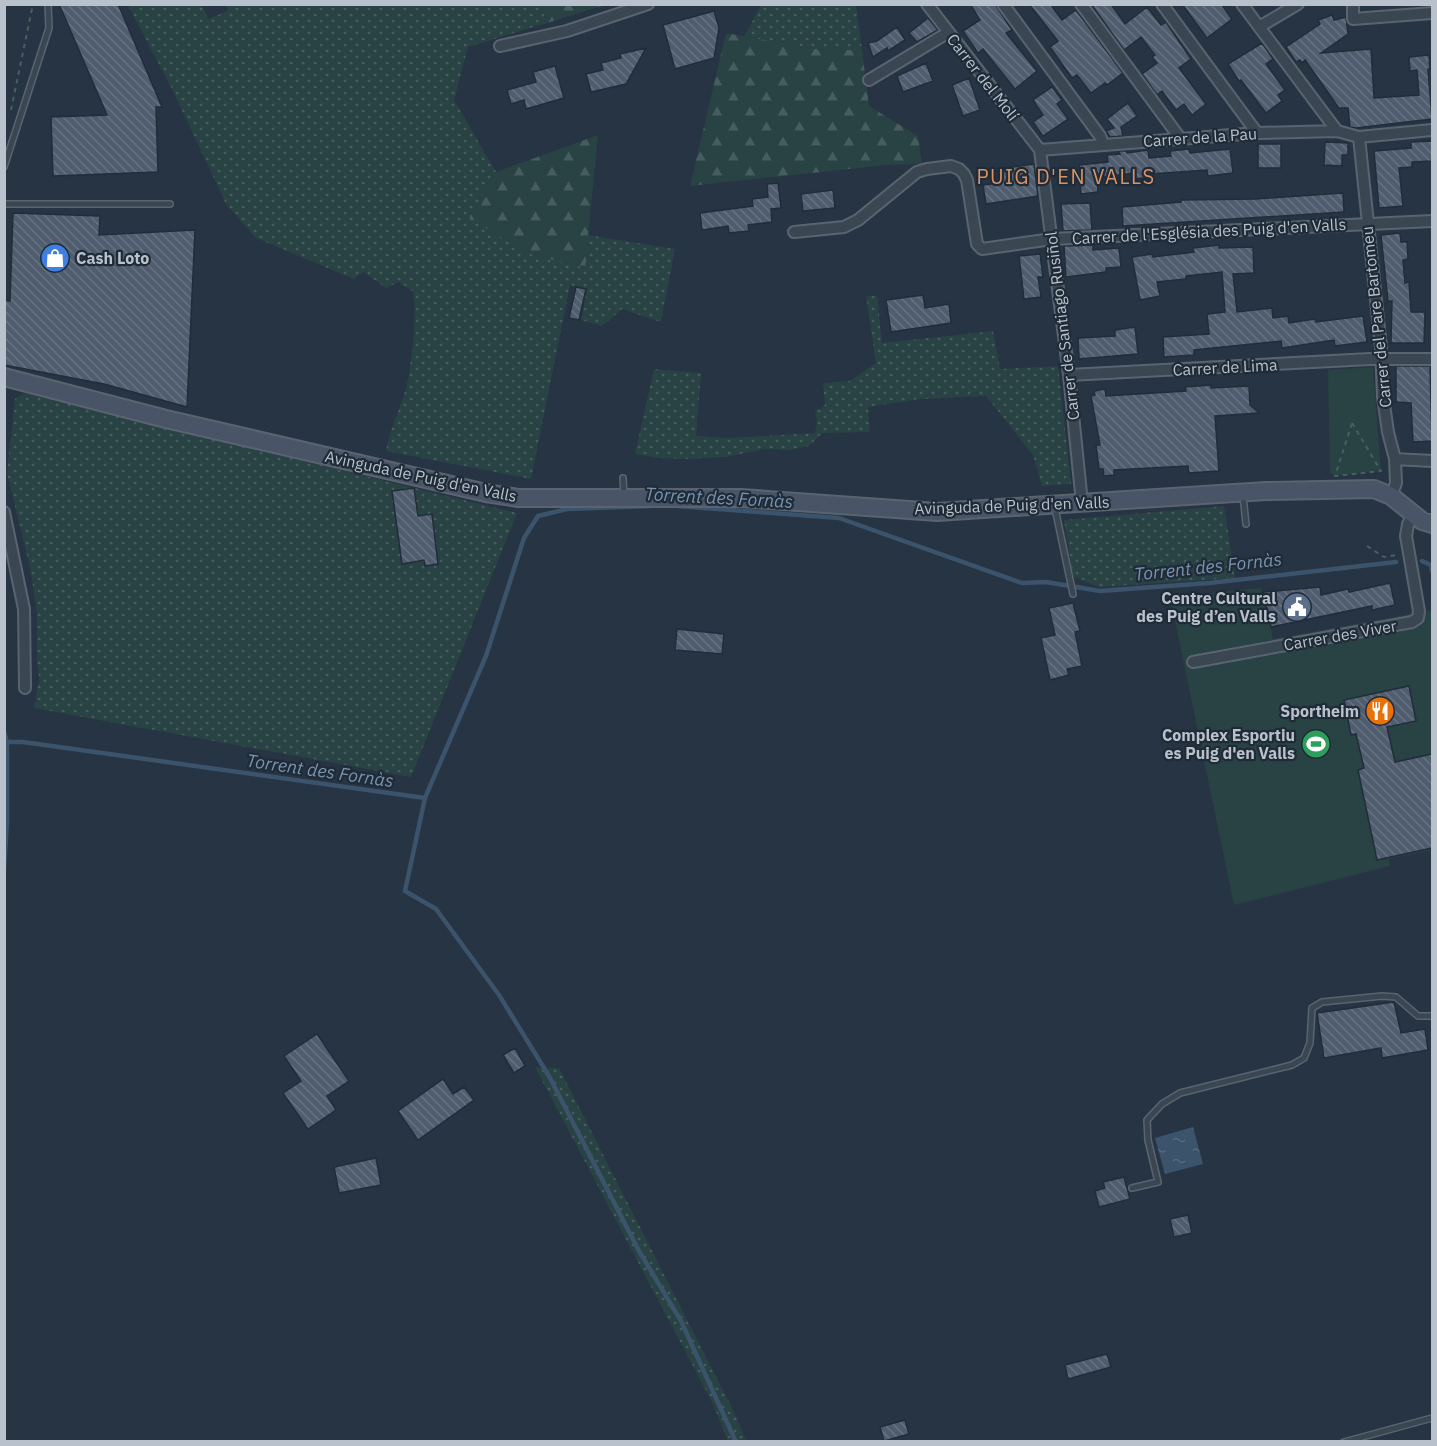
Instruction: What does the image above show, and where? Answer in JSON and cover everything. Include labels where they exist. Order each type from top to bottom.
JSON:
[{"type":"street","points":[[500,46],[567,31],[648,4]]},
{"type":"street","name":"Carrer del Molí","points":[[927,4],[1040,150]]},
{"type":"street","points":[[1003,4],[1100,136],[1104,145]]},
{"type":"street","points":[[1081,4],[1180,138]]},
{"type":"street","points":[[1162,4],[1257,133]]},
{"type":"street","points":[[1242,4],[1336,131]]},
{"type":"street","points":[[1259,27],[1298,4]]},
{"type":"street","points":[[1353,4],[1353,20],[1432,13]]},
{"type":"street","points":[[869,80],[949,32]]},
{"type":"street","points":[[1359,137],[1432,130]]},
{"type":"street","name":"Carrer de la Pau","points":[[1040,150],[1257,133],[1336,131],[1359,137]]},
{"type":"street","name":"Carrer del Pare Bartomeu","points":[[1359,137],[1366,224],[1382,358],[1383,397],[1395,459],[1396,483],[1391,496]]},
{"type":"street","name":"Carrer de Santiago Rusiñol","points":[[1040,150],[1069,375],[1082,503]]},
{"type":"street","name":"Carrer de l'Església des Puig d'en Valls","points":[[794,232],[843,227],[858,220],[917,172],[951,166],[959,169],[967,180],[977,244],[982,249],[1052,238],[1432,221]]},
{"type":"street","name":"Carrer de Lima","points":[[1069,375],[1382,358],[1432,359]]},
{"type":"street","name":"Avinguda de Puig d'en Valls","points":[[5,378],[166,419],[486,493],[518,498],[741,498],[937,512],[1243,492],[1374,489],[1391,496],[1413,516],[1432,524]]},
{"type":"street","points":[[1395,459],[1432,461]]},
{"type":"street","points":[[4,512],[24,609],[25,688]]},
{"type":"street","name":"Carrer des Viver","points":[[1193,662],[1412,622],[1418,618],[1419,611],[1406,536],[1408,524],[1413,516]]},
{"type":"lane","points":[[4,167],[49,28],[48,4]]},
{"type":"lane","points":[[4,204],[170,204]]},
{"type":"lane","points":[[623,478],[624,497]]},
{"type":"lane","points":[[1243,492],[1246,524]]},
{"type":"lane","points":[[1055,505],[1073,594]]},
{"type":"lane","points":[[1132,1188],[1158,1182],[1148,1140],[1148,1120],[1162,1104],[1180,1093],[1292,1065],[1304,1058],[1310,1043],[1312,1008],[1322,1002],[1382,996],[1396,997],[1418,1016],[1432,1016]]},
{"type":"lane","points":[[1344,1442],[1432,1418]]},
{"type":"path","points":[[11,109],[33,4]]},
{"type":"path","points":[[1352,423],[1381,471],[1335,476],[1348,433],[1352,423]]},
{"type":"path","points":[[1366,546],[1384,557],[1396,555]]},
{"type":"green space","points":[[226,4],[541,5],[547,23],[468,47],[454,100],[496,172],[469,218],[584,268],[587,235],[675,249],[661,322],[622,309],[602,326],[581,320],[587,289],[570,285],[531,479],[386,451],[408,380],[414,323],[413,292],[399,282],[386,288],[363,272],[354,279],[256,238],[226,204],[172,89],[128,5],[202,5],[208,19],[228,11]]},
{"type":"green space","points":[[541,4],[605,4],[605,5],[547,23]]},
{"type":"green space","points":[[761,5],[856,5],[862,50],[822,50],[744,37]]},
{"type":"green space","points":[[726,33],[822,50],[862,50],[869,106],[918,136],[922,164],[887,165],[690,186]]},
{"type":"green space","points":[[598,135],[585,268],[527,253],[469,218],[496,172]]},
{"type":"green space","points":[[866,296],[877,296],[882,343],[993,331],[1000,369],[1058,366],[1071,484],[1042,486],[1033,455],[986,396],[920,399],[868,407],[870,432],[822,433],[809,446],[790,450],[764,449],[726,457],[685,459],[635,454],[654,369],[701,373],[696,436],[727,438],[815,433],[817,422],[815,409],[819,410],[825,405],[823,383],[850,381],[876,363]]},
{"type":"green space","points":[[1373,367],[1381,471],[1335,476],[1330,473],[1328,370]]},
{"type":"green space","points":[[25,393],[517,513],[411,777],[34,708],[39,679],[37,615],[31,572],[7,473],[15,399]]},
{"type":"green space","points":[[1224,506],[1235,578],[1099,587],[1073,577],[1064,520]]},
{"type":"green space","name":"Complex Esportiu es Puig d'en Valls","points":[[1261,588],[1273,639],[1432,610],[1432,850],[1389,859],[1390,866],[1234,905],[1170,597]]},
{"type":"green space","points":[[535,1067],[559,1068],[736,1416],[746,1441],[728,1441],[713,1404]]},
{"type":"water","points":[[1193,1127],[1203,1164],[1165,1174],[1155,1138]]},
{"type":"building","points":[[59,4],[118,4],[162,107],[156,107],[158,172],[53,176],[51,117],[107,115]]},
{"type":"building","points":[[970,4],[995,4],[1012,30],[1006,33],[1037,71],[1015,89],[983,49],[978,53],[963,31],[980,20]]},
{"type":"building","points":[[1029,4],[1050,4],[1062,20],[1076,10],[1123,73],[1091,93],[1077,75],[1072,78],[1050,47],[1058,41]]},
{"type":"building","points":[[1091,4],[1111,4],[1125,24],[1147,7],[1161,25],[1166,22],[1191,59],[1179,68],[1206,104],[1192,115],[1184,104],[1176,110],[1162,91],[1157,95],[1142,74],[1157,63],[1152,57],[1155,55],[1141,37],[1124,50]]},
{"type":"building","points":[[1182,4],[1221,4],[1232,19],[1207,38]]},
{"type":"building","points":[[714,11],[719,28],[714,58],[675,69],[663,25]]},
{"type":"building","points":[[1332,15],[1334,20],[1346,17],[1348,34],[1321,53],[1371,49],[1374,98],[1419,95],[1417,70],[1410,71],[1409,57],[1429,55],[1432,119],[1350,127],[1348,108],[1339,108],[1305,60],[1302,63],[1300,60],[1296,62],[1286,47],[1320,24],[1318,20]]},
{"type":"building","points":[[928,18],[938,30],[917,42],[909,33]]},
{"type":"building","points":[[897,27],[905,40],[873,57],[868,43],[877,41]]},
{"type":"building","points":[[1262,43],[1273,59],[1266,64],[1285,90],[1278,95],[1282,101],[1266,113],[1228,64]]},
{"type":"building","points":[[646,48],[626,84],[591,92],[586,74],[603,70],[601,63],[621,58],[620,54]]},
{"type":"building","points":[[926,63],[933,81],[903,92],[897,76]]},
{"type":"building","points":[[555,66],[564,98],[526,109],[524,100],[511,104],[507,90],[536,82],[533,72]]},
{"type":"building","points":[[969,78],[980,110],[963,116],[952,85]]},
{"type":"building","points":[[1052,87],[1062,100],[1057,104],[1068,119],[1043,136],[1033,122],[1043,115],[1033,100]]},
{"type":"building","points":[[1128,103],[1137,116],[1121,127],[1123,136],[1110,137],[1106,131],[1114,128],[1107,119]]},
{"type":"building","points":[[1432,141],[1432,161],[1412,162],[1412,167],[1399,168],[1403,206],[1379,208],[1374,151],[1411,148],[1411,142]]},
{"type":"building","points":[[1325,142],[1348,143],[1348,155],[1342,155],[1342,166],[1324,165]]},
{"type":"building","points":[[1258,144],[1281,144],[1281,168],[1258,168]]},
{"type":"building","points":[[1189,149],[1190,153],[1230,149],[1233,173],[1208,176],[1207,170],[1151,174],[1151,177],[1135,179],[1134,173],[1097,178],[1098,192],[1081,194],[1079,165],[1108,162],[1107,155],[1120,154],[1118,151],[1127,153],[1148,150],[1149,158],[1171,156],[1170,151]]},
{"type":"building","points":[[1034,164],[1038,196],[986,204],[983,185],[999,183],[997,169]]},
{"type":"building","points":[[778,183],[781,208],[771,209],[772,222],[748,225],[749,231],[729,233],[728,226],[702,230],[700,213],[753,206],[752,199],[768,197],[767,184]]},
{"type":"building","points":[[833,190],[835,208],[803,211],[801,194]]},
{"type":"building","points":[[1343,193],[1344,212],[1123,226],[1122,207],[1181,202],[1181,200],[1255,199]]},
{"type":"building","points":[[1090,203],[1092,230],[1063,231],[1061,204]]},
{"type":"building","points":[[13,213],[100,216],[99,235],[195,230],[187,407],[104,384],[4,365],[4,300],[10,301]]},
{"type":"building","points":[[1400,233],[1401,242],[1407,242],[1408,259],[1403,260],[1405,283],[1409,282],[1411,312],[1425,312],[1424,343],[1391,343],[1392,301],[1388,301],[1381,235]]},
{"type":"building","points":[[1093,245],[1093,250],[1119,248],[1121,267],[1106,268],[1106,272],[1066,277],[1064,246]]},
{"type":"building","points":[[1219,245],[1219,248],[1253,247],[1254,273],[1233,274],[1237,312],[1272,308],[1273,318],[1288,316],[1289,323],[1363,316],[1367,342],[1335,346],[1334,340],[1282,348],[1281,341],[1194,350],[1194,355],[1164,357],[1163,337],[1209,334],[1207,314],[1225,312],[1222,272],[1157,282],[1160,296],[1140,300],[1132,257],[1194,252],[1193,248]]},
{"type":"building","points":[[1040,254],[1043,277],[1038,277],[1041,297],[1024,299],[1019,256]]},
{"type":"building","points":[[576,287],[586,289],[579,320],[569,318]]},
{"type":"building","points":[[923,295],[925,308],[949,304],[951,323],[891,332],[886,300]]},
{"type":"building","points":[[1135,327],[1138,354],[1079,359],[1078,338],[1115,336],[1115,330]]},
{"type":"building","points":[[1396,366],[1430,366],[1432,441],[1413,442],[1411,403],[1396,402]]},
{"type":"building","points":[[1211,385],[1211,388],[1249,386],[1250,405],[1259,413],[1215,416],[1219,471],[1189,473],[1188,466],[1114,470],[1114,475],[1104,476],[1103,469],[1099,469],[1096,445],[1100,445],[1091,396],[1095,395],[1094,391],[1105,389],[1106,396],[1186,391],[1185,387]]},
{"type":"building","points":[[414,488],[418,516],[432,514],[438,564],[425,566],[424,560],[402,564],[392,491]]},
{"type":"building","points":[[1390,583],[1395,605],[1372,610],[1372,606],[1271,627],[1263,592],[1320,587],[1321,595],[1348,589],[1349,592]]},
{"type":"building","points":[[1073,603],[1080,631],[1075,632],[1082,666],[1067,669],[1069,675],[1050,680],[1041,638],[1055,635],[1049,608]]},
{"type":"building","points":[[677,629],[724,634],[722,654],[675,650]]},
{"type":"building","points":[[1409,686],[1416,721],[1387,727],[1395,762],[1432,754],[1432,848],[1377,860],[1358,770],[1364,768],[1356,734],[1351,735],[1344,700]]},
{"type":"building","points":[[1394,1002],[1401,1033],[1425,1029],[1428,1050],[1382,1058],[1381,1048],[1324,1058],[1317,1013]]},
{"type":"building","points":[[317,1034],[349,1081],[327,1096],[336,1110],[308,1129],[283,1093],[301,1081],[284,1056]]},
{"type":"building","points":[[515,1048],[525,1066],[514,1073],[503,1055]]},
{"type":"building","points":[[443,1079],[453,1094],[464,1087],[474,1100],[418,1140],[398,1111]]},
{"type":"building","points":[[376,1158],[381,1185],[339,1193],[334,1167]]},
{"type":"building","points":[[1124,1177],[1130,1199],[1099,1207],[1095,1191],[1105,1188],[1103,1182]]},
{"type":"building","points":[[1188,1215],[1192,1233],[1174,1237],[1170,1219]]},
{"type":"building","points":[[1107,1354],[1111,1367],[1068,1379],[1065,1365]]},
{"type":"building","points":[[905,1420],[909,1434],[884,1441],[880,1427]]},
{"type":"waterway","name":"Torrent des Fornàs","points":[[7,742],[23,742],[425,798],[486,656],[524,538],[538,516],[567,509],[651,506]]},
{"type":"waterway","name":"Torrent des Fornàs","points":[[678,506],[839,518],[1022,583],[1046,582],[1100,591],[1209,583],[1396,562]]},
{"type":"waterway","name":"Torrent des Fornàs","points":[[1422,561],[1431,565],[1432,571]]},
{"type":"waterway","points":[[4,731],[7,742],[7,822],[4,870]]},
{"type":"waterway","points":[[425,798],[405,891],[436,909],[499,995],[549,1076],[639,1251],[681,1321],[736,1442]]},
{"type":"place","name":"Cash Loto","points":[[55,258]]},
{"type":"place","name":"Centre Cultural des Puig d’en Valls","points":[[1297,607]]},
{"type":"place","name":"Sportheim","points":[[1380,711]]},
{"type":"place","name":"Complex Esportiu es Puig d'en Valls","points":[[1316,744]]},
{"type":"district","name":"PUIG D'EN VALLS","points":[[1066,177]]}]
